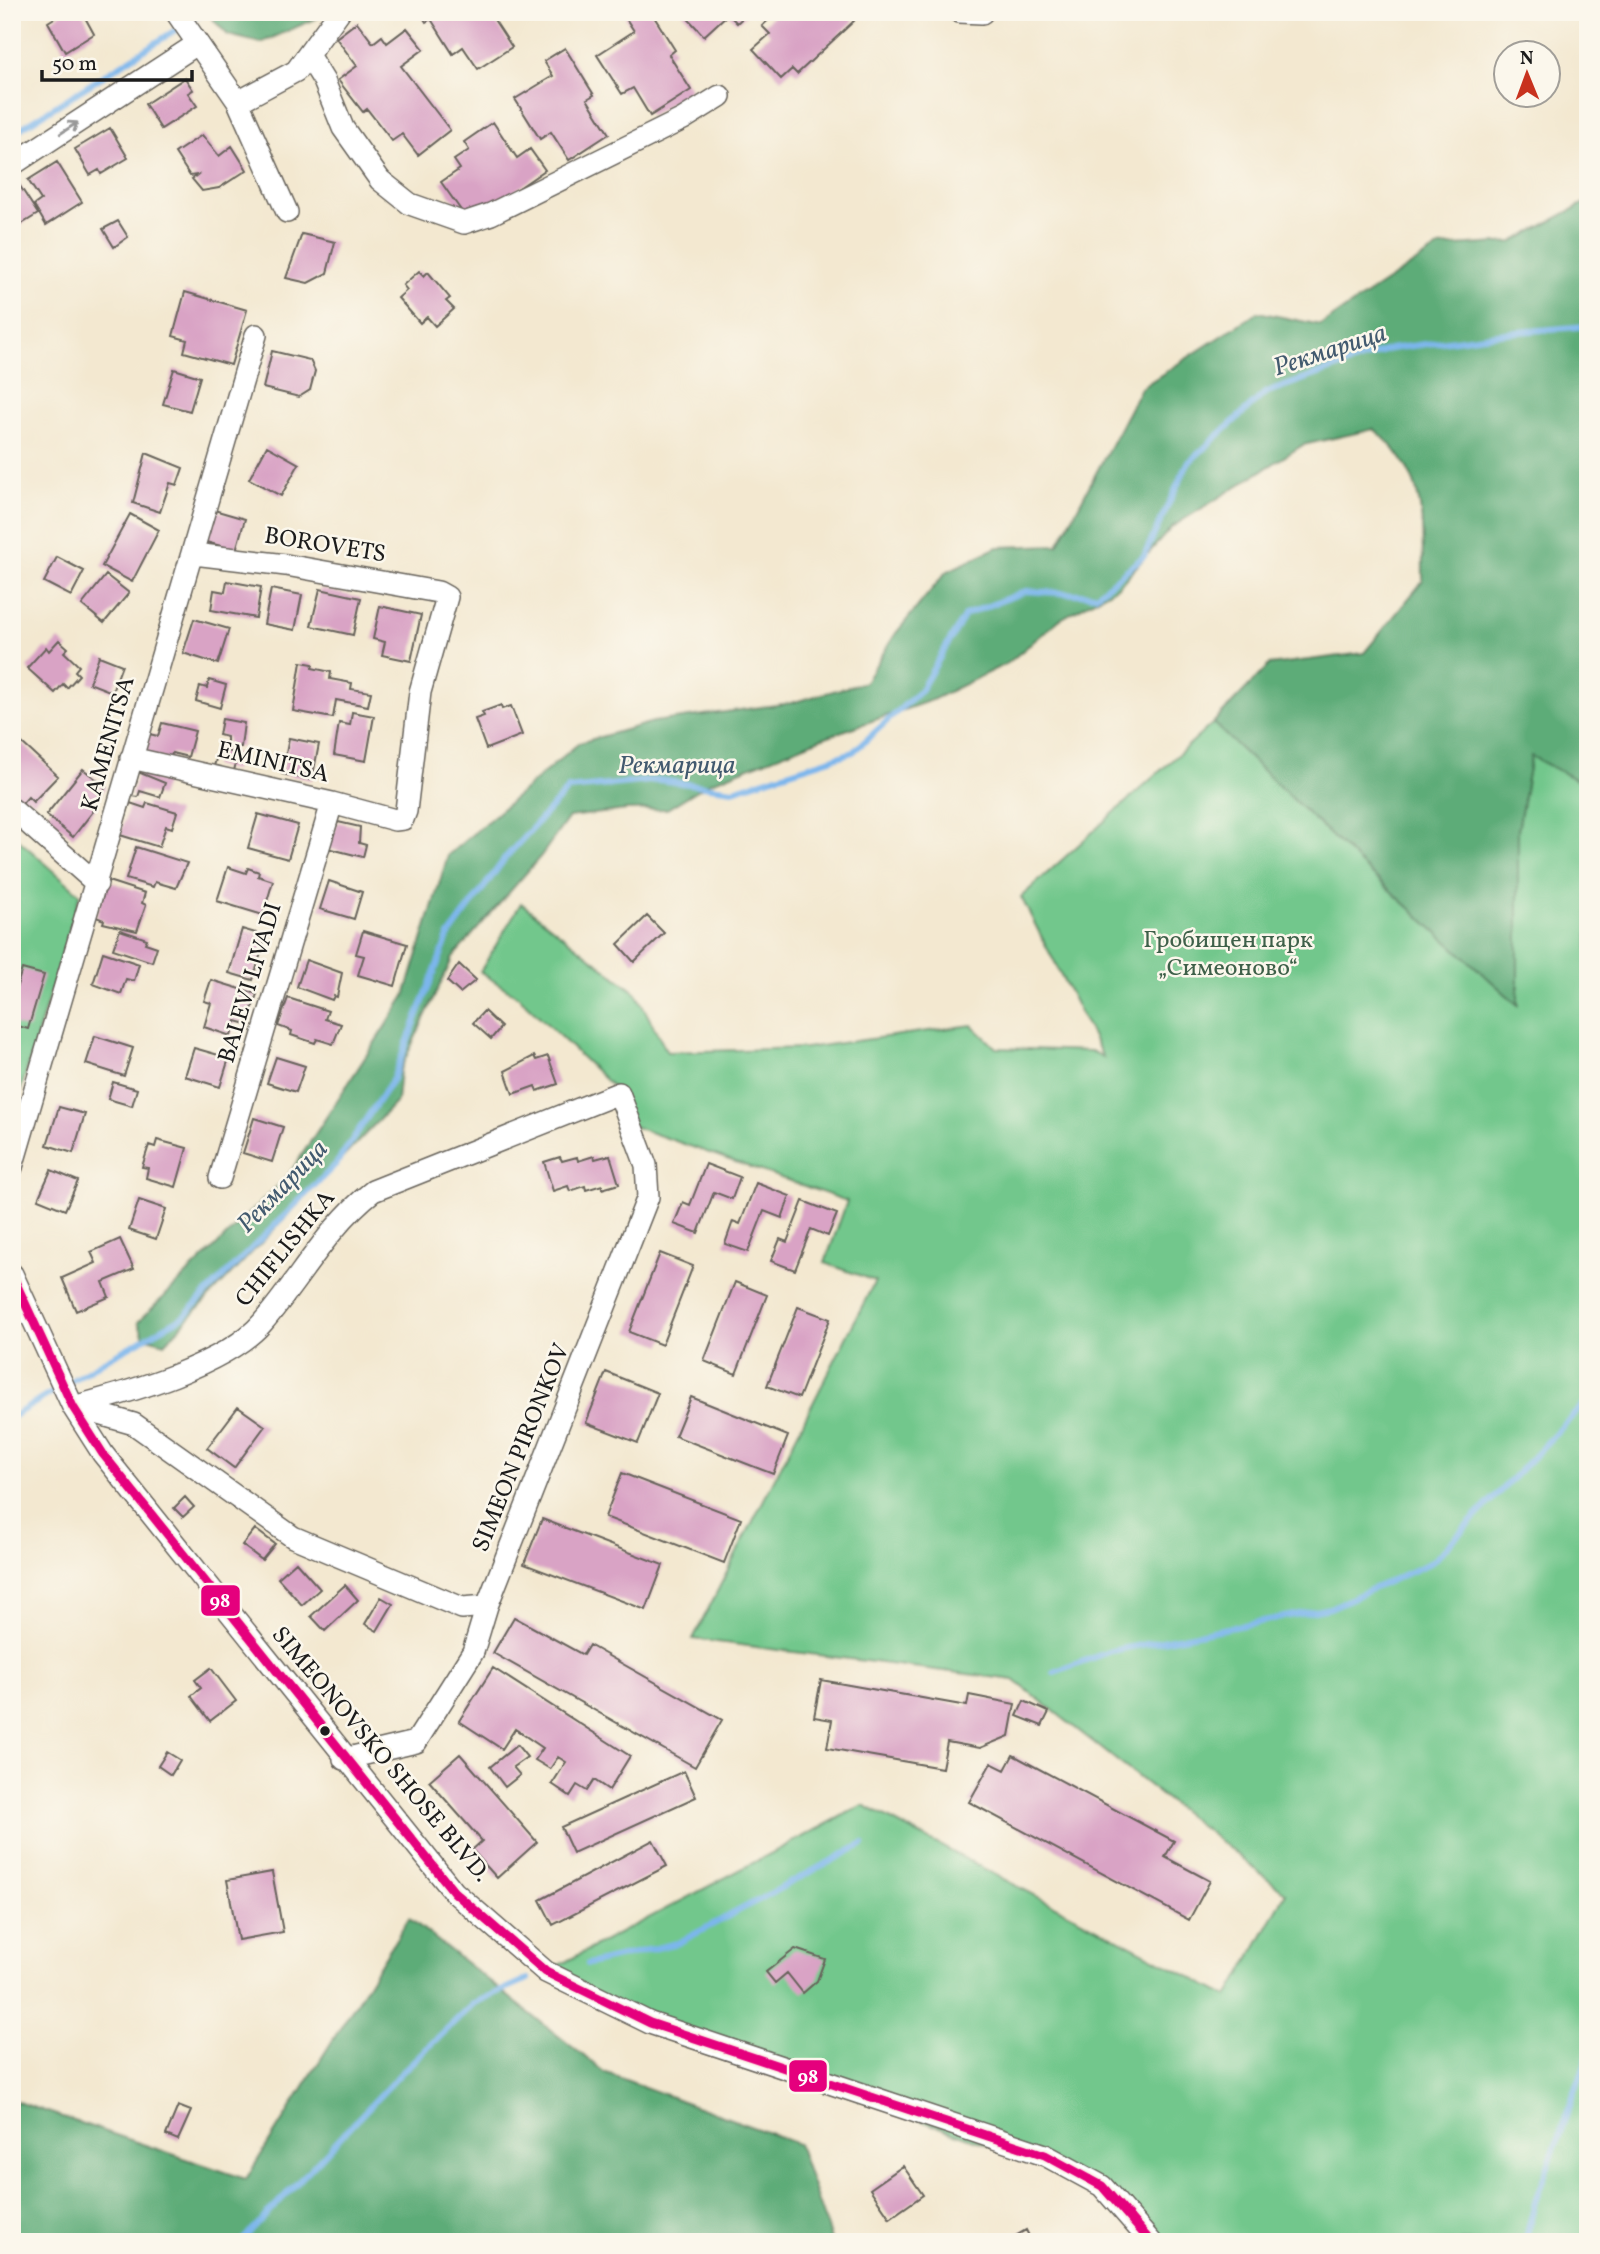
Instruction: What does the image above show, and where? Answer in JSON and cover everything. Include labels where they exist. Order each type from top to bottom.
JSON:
[{"type":"street","points":[[176,12],[238,102],[287,212]]},
{"type":"street","points":[[238,102],[296,71],[340,12]]},
{"type":"street","points":[[959,12],[982,13]]},
{"type":"street","points":[[12,165],[197,44]]},
{"type":"street","points":[[308,55],[324,81],[343,128],[380,180],[410,204],[464,223],[491,214],[671,125],[720,96]]},
{"type":"street","name":"KAMENITSA","points":[[12,1167],[97,884],[131,758],[194,554],[256,335]]},
{"type":"street","name":"BOROVETS","points":[[194,554],[286,565],[438,592],[446,597],[420,692],[403,820]]},
{"type":"street","name":"EMINITSA","points":[[131,758],[403,820]]},
{"type":"street","name":"BALEVI LIVADI","points":[[220,1178],[332,803]]},
{"type":"street","points":[[12,809],[97,884]]},
{"type":"street","name":"CHIFLISHKA","points":[[71,1403],[143,1388],[218,1355],[261,1325],[350,1209],[373,1191],[619,1094]]},
{"type":"street","name":"SIMEON PIRONKOV","points":[[345,1759],[416,1742],[473,1652],[487,1606],[638,1229],[648,1197],[646,1165],[619,1094]]},
{"type":"street","name":"SIMEONOVSKO SHOSE BLVD.","points":[[12,1274],[71,1403],[103,1454],[454,1892],[546,1972],[650,2023],[1045,2155],[1102,2186],[1151,2242]]},
{"type":"street","points":[[71,1403],[134,1424],[293,1537],[462,1608],[487,1606]]},
{"type":"green space","points":[[206,12],[330,12],[261,43],[228,35]]},
{"type":"green space","points":[[1588,201],[1588,786],[1531,756],[1518,830],[1518,1005],[1363,866],[1213,723],[1269,665],[1364,653],[1423,581],[1423,536],[1418,498],[1413,480],[1392,446],[1374,429],[1303,445],[1172,527],[1119,586],[1059,620],[1008,663],[932,700],[820,739],[709,783],[667,809],[627,810],[569,817],[541,856],[453,957],[400,1070],[397,1101],[165,1343],[144,1337],[138,1322],[288,1176],[405,996],[448,855],[579,743],[653,722],[791,703],[865,682],[896,633],[946,572],[997,547],[1058,545],[1141,388],[1258,312],[1321,325],[1439,247],[1513,242]]},
{"type":"green space","name":"Гробищен парк „Симеоново“","points":[[1213,723],[1363,866],[1517,1004],[1518,830],[1531,755],[1588,786],[1588,2242],[1151,2242],[1102,2186],[650,2023],[546,1972],[863,1805],[1228,1997],[1286,1893],[1014,1680],[693,1639],[875,1281],[825,1263],[847,1201],[632,1126],[619,1093],[519,997],[480,972],[521,903],[636,993],[667,1052],[805,1048],[972,1025],[996,1048],[1091,1051],[1103,1057],[1021,897]]},
{"type":"green space","points":[[12,834],[80,894],[12,1119]]},
{"type":"green space","points":[[409,1918],[604,2072],[798,2144],[832,2242],[12,2242],[12,2100],[246,2179]]},
{"type":"building","points":[[64,12],[82,12],[94,34],[65,52],[48,22]]},
{"type":"building","points":[[420,12],[489,12],[512,47],[478,69],[463,47],[453,54],[431,19],[426,22]]},
{"type":"building","points":[[633,12],[651,12],[675,50],[669,55],[691,90],[650,116],[633,88],[622,94],[597,55],[634,31],[625,17]]},
{"type":"building","points":[[682,12],[749,12],[737,23],[728,14],[704,36]]},
{"type":"building","points":[[777,12],[845,12],[854,21],[797,74],[792,69],[781,79],[753,49],[770,34],[762,26]]},
{"type":"building","points":[[357,22],[373,43],[382,36],[387,43],[407,28],[424,49],[401,66],[450,130],[418,155],[402,134],[392,141],[367,109],[363,112],[338,80],[357,66],[336,38]]},
{"type":"building","points":[[565,48],[594,95],[587,99],[609,134],[569,160],[551,132],[540,139],[515,99],[553,76],[544,61]]},
{"type":"building","points":[[185,78],[193,90],[188,93],[197,106],[161,129],[145,104]]},
{"type":"building","points":[[493,122],[517,158],[530,149],[545,170],[481,214],[477,208],[465,216],[441,182],[460,169],[454,160],[469,150],[464,142]]},
{"type":"building","points":[[110,128],[128,158],[101,174],[99,170],[90,175],[75,149]]},
{"type":"building","points":[[202,135],[219,156],[232,146],[247,170],[219,188],[202,191],[192,179],[197,175],[190,176],[175,153]]},
{"type":"building","points":[[57,162],[82,202],[46,225],[34,205],[41,200],[28,180]]},
{"type":"building","points":[[18,183],[38,214],[12,230],[12,187]]},
{"type":"building","points":[[118,221],[128,237],[114,247],[103,229]]},
{"type":"building","points":[[302,234],[335,242],[327,273],[308,283],[286,278]]},
{"type":"building","points":[[419,271],[424,276],[428,272],[450,298],[446,301],[454,309],[435,326],[427,317],[420,323],[398,298],[407,290],[403,285]]},
{"type":"building","points":[[185,292],[247,310],[231,365],[184,352],[187,340],[173,336]]},
{"type":"building","points":[[272,351],[310,360],[315,371],[310,390],[299,397],[263,388]]},
{"type":"building","points":[[174,369],[200,377],[190,411],[163,404]]},
{"type":"building","points":[[267,446],[299,464],[281,496],[249,479]]},
{"type":"building","points":[[146,453],[183,468],[177,485],[170,483],[160,512],[133,503]]},
{"type":"building","points":[[214,510],[245,519],[236,550],[206,542]]},
{"type":"building","points":[[130,514],[159,530],[132,582],[102,566]]},
{"type":"building","points":[[57,557],[84,571],[71,596],[44,582]]},
{"type":"building","points":[[106,575],[129,593],[104,623],[82,605]]},
{"type":"building","points":[[227,581],[261,587],[256,618],[211,610],[214,590],[225,592]]},
{"type":"building","points":[[271,589],[302,595],[295,630],[264,624]]},
{"type":"building","points":[[320,589],[361,598],[353,635],[311,626]]},
{"type":"building","points":[[380,606],[421,615],[411,661],[382,655],[385,642],[373,639]]},
{"type":"building","points":[[194,619],[229,629],[218,664],[183,653]]},
{"type":"building","points":[[59,640],[68,648],[64,652],[79,666],[75,671],[79,675],[67,688],[63,684],[55,693],[27,668],[46,647],[49,651]]},
{"type":"building","points":[[99,656],[122,665],[112,692],[89,683]]},
{"type":"building","points":[[301,662],[313,664],[312,668],[331,672],[330,679],[352,683],[351,689],[371,692],[368,706],[336,700],[333,718],[293,711]]},
{"type":"building","points":[[209,680],[226,685],[220,708],[196,701],[200,686],[207,688]]},
{"type":"building","points":[[501,705],[502,709],[511,706],[522,735],[486,749],[475,719],[484,716],[482,712]]},
{"type":"building","points":[[352,712],[374,716],[366,761],[334,755],[339,723],[350,725]]},
{"type":"building","points":[[222,719],[244,723],[241,747],[227,747],[227,737],[219,735]]},
{"type":"building","points":[[162,723],[195,731],[188,757],[172,753],[170,761],[144,754],[149,734],[158,736]]},
{"type":"building","points":[[289,738],[319,744],[312,780],[282,774]]},
{"type":"building","points":[[22,743],[58,776],[33,802],[28,797],[21,805],[12,798],[12,754]]},
{"type":"building","points":[[219,749],[238,754],[234,771],[214,766]]},
{"type":"building","points":[[83,769],[106,787],[94,803],[98,805],[73,837],[46,815]]},
{"type":"building","points":[[138,772],[165,783],[160,797],[140,791],[138,797],[131,796]]},
{"type":"building","points":[[130,803],[145,808],[147,803],[177,812],[172,828],[166,826],[159,847],[120,835]]},
{"type":"building","points":[[258,814],[298,825],[288,859],[248,848]]},
{"type":"building","points":[[338,822],[360,827],[359,843],[366,845],[363,857],[327,848]]},
{"type":"building","points":[[136,847],[187,863],[176,888],[155,882],[153,887],[126,879]]},
{"type":"building","points":[[228,867],[246,873],[248,868],[259,872],[258,876],[273,881],[263,915],[217,901]]},
{"type":"building","points":[[108,881],[145,893],[142,903],[146,905],[137,931],[103,923],[104,920],[96,917]]},
{"type":"building","points":[[329,881],[362,892],[354,919],[320,909]]},
{"type":"building","points":[[647,916],[664,933],[634,962],[618,944]]},
{"type":"building","points":[[242,929],[266,936],[253,980],[229,973]]},
{"type":"building","points":[[120,930],[147,939],[145,943],[157,947],[152,962],[113,949]]},
{"type":"building","points":[[363,931],[407,944],[395,986],[358,975],[364,956],[356,954]]},
{"type":"building","points":[[103,952],[139,964],[134,981],[126,979],[121,994],[93,984]]},
{"type":"building","points":[[306,960],[342,973],[337,997],[334,996],[332,1000],[297,987]]},
{"type":"building","points":[[459,964],[476,980],[460,993],[447,981]]},
{"type":"building","points":[[22,969],[44,975],[28,1029],[12,1024],[12,1002]]},
{"type":"building","points":[[211,980],[257,994],[247,1024],[236,1021],[231,1036],[204,1027],[211,1003],[204,1001]]},
{"type":"building","points":[[288,998],[328,1011],[325,1019],[341,1024],[333,1044],[317,1039],[315,1043],[291,1035],[292,1031],[278,1026]]},
{"type":"building","points":[[484,1011],[501,1027],[491,1039],[473,1023]]},
{"type":"building","points":[[95,1036],[133,1048],[124,1076],[86,1064]]},
{"type":"building","points":[[194,1048],[229,1058],[220,1087],[185,1076]]},
{"type":"building","points":[[534,1056],[536,1060],[548,1056],[558,1084],[537,1091],[535,1086],[513,1094],[505,1071]]},
{"type":"building","points":[[276,1057],[305,1066],[296,1092],[267,1083]]},
{"type":"building","points":[[113,1082],[137,1089],[132,1106],[108,1099]]},
{"type":"building","points":[[59,1107],[85,1114],[73,1153],[47,1145]]},
{"type":"building","points":[[254,1118],[283,1127],[272,1162],[243,1153]]},
{"type":"building","points":[[157,1140],[187,1148],[176,1187],[146,1178],[148,1168],[142,1167],[149,1145],[155,1147]]},
{"type":"building","points":[[610,1155],[619,1184],[586,1190],[585,1186],[570,1191],[568,1186],[553,1191],[544,1162],[560,1157],[562,1161],[577,1157],[578,1161]]},
{"type":"building","points":[[706,1164],[740,1177],[732,1199],[714,1192],[698,1233],[674,1224],[683,1202],[690,1205]]},
{"type":"building","points":[[51,1170],[78,1181],[65,1210],[38,1199]]},
{"type":"building","points":[[756,1183],[790,1196],[782,1218],[764,1211],[748,1252],[725,1244],[733,1221],[740,1224]]},
{"type":"building","points":[[139,1200],[166,1209],[156,1239],[129,1230]]},
{"type":"building","points":[[803,1201],[837,1214],[828,1236],[811,1229],[795,1270],[771,1261],[780,1239],[787,1242]]},
{"type":"building","points":[[120,1239],[134,1269],[103,1282],[109,1297],[76,1311],[62,1278],[96,1263],[91,1252]]},
{"type":"building","points":[[660,1253],[693,1266],[662,1345],[629,1332]]},
{"type":"building","points":[[735,1282],[767,1295],[736,1374],[704,1361]]},
{"type":"building","points":[[798,1307],[830,1319],[799,1398],[767,1386]]},
{"type":"building","points":[[606,1372],[658,1393],[638,1443],[586,1423]]},
{"type":"building","points":[[691,1397],[788,1436],[773,1474],[675,1436]]},
{"type":"building","points":[[238,1407],[265,1426],[234,1468],[207,1448]]},
{"type":"building","points":[[622,1473],[741,1519],[724,1563],[605,1517]]},
{"type":"building","points":[[185,1497],[194,1507],[183,1517],[174,1508]]},
{"type":"building","points":[[542,1519],[663,1565],[646,1610],[524,1564]]},
{"type":"building","points":[[255,1529],[275,1544],[262,1560],[242,1545]]},
{"type":"building","points":[[296,1562],[320,1589],[302,1605],[278,1578]]},
{"type":"building","points":[[345,1585],[358,1600],[325,1631],[311,1616]]},
{"type":"building","points":[[381,1597],[393,1604],[377,1631],[365,1624]]},
{"type":"building","points":[[514,1617],[583,1655],[589,1645],[722,1720],[695,1767],[493,1653]]},
{"type":"building","points":[[211,1668],[236,1701],[210,1721],[191,1696],[201,1688],[195,1680]]},
{"type":"building","points":[[493,1668],[630,1756],[609,1790],[594,1780],[587,1791],[577,1785],[570,1796],[552,1784],[566,1762],[558,1757],[550,1769],[535,1760],[543,1748],[515,1729],[502,1749],[459,1721]]},
{"type":"building","points":[[821,1680],[967,1706],[969,1695],[1015,1704],[1009,1736],[980,1748],[947,1742],[942,1768],[827,1748],[832,1720],[814,1717]]},
{"type":"building","points":[[1024,1701],[1049,1712],[1042,1726],[1017,1716]]},
{"type":"building","points":[[517,1745],[527,1757],[513,1767],[520,1775],[505,1787],[490,1767]]},
{"type":"building","points":[[167,1752],[180,1760],[171,1775],[158,1766]]},
{"type":"building","points":[[460,1754],[537,1842],[497,1878],[472,1850],[482,1841],[429,1781]]},
{"type":"building","points":[[1013,1755],[1174,1841],[1165,1857],[1210,1881],[1189,1920],[969,1802],[991,1763],[1005,1770]]},
{"type":"building","points":[[684,1771],[696,1797],[573,1853],[561,1827]]},
{"type":"building","points":[[653,1840],[667,1866],[553,1925],[540,1900]]},
{"type":"building","points":[[272,1872],[283,1932],[238,1940],[227,1880]]},
{"type":"building","points":[[795,1949],[825,1959],[817,1981],[803,1993],[787,1973],[775,1983],[766,1972]]},
{"type":"building","points":[[178,2106],[191,2111],[178,2140],[166,2135]]},
{"type":"building","points":[[903,2166],[923,2195],[890,2218],[870,2189]]},
{"type":"building","points":[[1026,2230],[1032,2242],[1005,2242]]},
{"type":"waterway","points":[[12,134],[204,12]]},
{"type":"waterway","name":"Рекмарица","points":[[12,1417],[183,1317],[336,1164],[393,1079],[448,937],[506,857],[568,789],[659,780],[733,790],[853,752],[920,691],[965,615],[1026,591],[1096,595],[1144,556],[1188,463],[1265,393],[1390,349],[1506,333],[1588,326]]},
{"type":"waterway","points":[[1054,1672],[1111,1651],[1330,1608],[1432,1562],[1588,1400]]},
{"type":"waterway","points":[[588,1964],[678,1943],[863,1844]]},
{"type":"waterway","points":[[241,2242],[406,2068],[474,2003],[528,1979]]},
{"type":"waterway","points":[[1525,2242],[1535,2202],[1588,2056]]},
{"type":"transit line","name":"98","points":[[12,1275],[73,1407],[103,1454],[454,1892],[546,1972],[650,2023],[1045,2155],[1102,2186],[1151,2242]]}]
